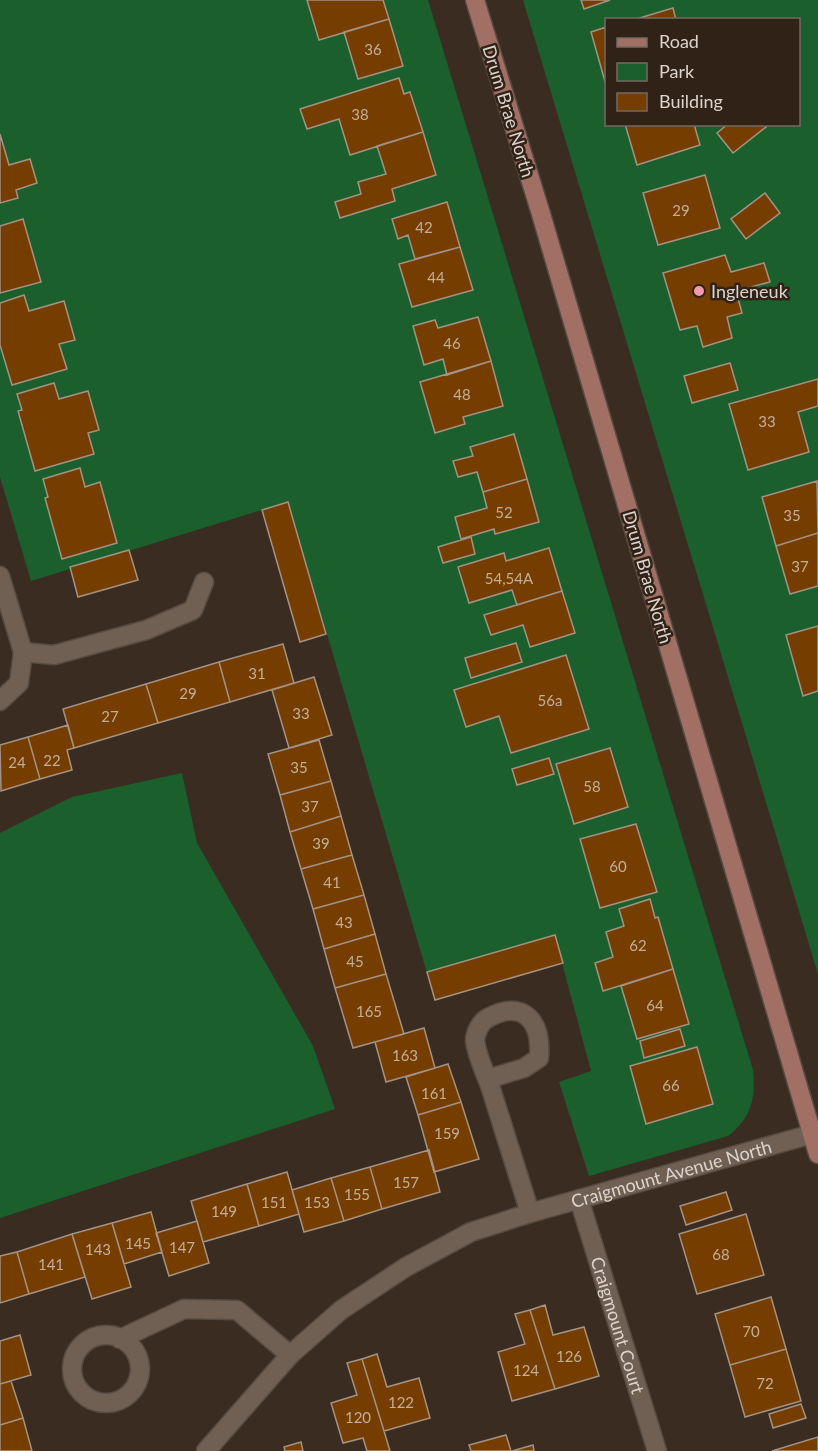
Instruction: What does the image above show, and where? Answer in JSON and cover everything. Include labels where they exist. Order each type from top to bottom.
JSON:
[{"type":"main road","name":"Drum Brae North","points":[[475,0],[548,237],[818,1154]]},
{"type":"street","points":[[0,576],[22,651],[19,683],[0,701]]},
{"type":"street","points":[[22,651],[54,655],[146,630],[194,610],[204,582]]},
{"type":"street","points":[[488,1079],[530,1213]]},
{"type":"street","name":"Craigmount Avenue North","points":[[206,1451],[290,1355],[341,1310],[406,1267],[471,1232],[530,1213],[812,1134]]},
{"type":"street","name":"Craigmount Court","points":[[579,1199],[657,1451]]},
{"type":"street","points":[[120,1339],[184,1309],[237,1310],[290,1355]]},
{"type":"green space","points":[[0,0],[428,0],[753,1070],[754,1090],[747,1115],[728,1136],[589,1176],[559,1082],[591,1071],[562,963],[435,1000],[288,502],[31,581],[0,477]]},
{"type":"green space","points":[[523,0],[818,0],[818,974]]},
{"type":"green space","points":[[182,773],[197,843],[313,1046],[335,1109],[0,1218],[0,833],[72,797]]},
{"type":"building","points":[[307,0],[383,0],[389,19],[319,40]]},
{"type":"building","points":[[581,0],[610,0],[584,9]]},
{"type":"building","points":[[673,8],[676,18],[640,18]]},
{"type":"building","points":[[389,19],[403,66],[358,79],[344,32]]},
{"type":"building","points":[[605,27],[605,81],[591,32]]},
{"type":"building","points":[[399,78],[404,94],[410,92],[423,132],[350,155],[339,119],[307,129],[300,109]]},
{"type":"building","points":[[626,126],[695,126],[700,145],[637,165]]},
{"type":"building","points":[[726,126],[766,127],[733,153],[717,133]]},
{"type":"building","points":[[423,132],[436,175],[392,189],[395,201],[340,218],[335,202],[361,194],[358,182],[386,174],[377,146]]},
{"type":"building","points":[[0,134],[9,165],[30,159],[37,183],[16,190],[18,198],[0,203]]},
{"type":"building","points":[[705,175],[720,228],[658,245],[643,193]]},
{"type":"building","points":[[765,193],[780,213],[746,239],[731,219]]},
{"type":"building","points":[[447,202],[460,247],[415,259],[408,235],[398,239],[392,219]]},
{"type":"building","points":[[23,219],[41,282],[0,293],[0,226]]},
{"type":"building","points":[[460,247],[473,290],[412,307],[399,264]]},
{"type":"building","points":[[725,255],[731,272],[764,263],[770,282],[736,291],[742,313],[727,317],[732,338],[703,347],[697,326],[680,330],[663,273]]},
{"type":"building","points":[[24,295],[29,311],[64,301],[75,340],[59,344],[67,369],[12,385],[0,345],[0,303]]},
{"type":"building","points":[[478,317],[491,361],[447,375],[443,359],[424,365],[413,326],[435,320],[438,328]]},
{"type":"building","points":[[491,361],[503,406],[463,417],[465,424],[435,433],[420,382]]},
{"type":"building","points":[[730,363],[738,390],[692,403],[684,376]]},
{"type":"building","points":[[818,379],[818,406],[798,412],[809,452],[748,470],[729,404]]},
{"type":"building","points":[[54,383],[59,399],[88,391],[99,430],[88,433],[94,454],[35,471],[18,411],[22,410],[17,394]]},
{"type":"building","points":[[514,434],[527,479],[483,492],[477,472],[458,477],[453,461],[473,456],[470,447]]},
{"type":"building","points":[[80,468],[85,487],[100,482],[117,543],[62,559],[45,498],[48,497],[43,479]]},
{"type":"building","points":[[527,479],[539,522],[495,534],[494,529],[461,539],[455,517],[487,508],[483,492]]},
{"type":"building","points":[[817,481],[818,533],[776,546],[762,497]]},
{"type":"building","points":[[288,502],[326,634],[300,642],[262,510]]},
{"type":"building","points":[[818,533],[818,586],[790,594],[776,546]]},
{"type":"building","points":[[471,537],[475,554],[443,563],[438,547]]},
{"type":"building","points":[[549,548],[562,591],[517,605],[512,590],[469,603],[458,567],[504,553],[506,561]]},
{"type":"building","points":[[129,550],[138,580],[78,597],[70,567]]},
{"type":"building","points":[[562,591],[575,633],[530,647],[523,625],[491,635],[484,615]]},
{"type":"building","points":[[818,626],[818,691],[803,696],[786,635]]},
{"type":"building","points":[[516,643],[522,662],[471,678],[465,658]]},
{"type":"building","points":[[283,644],[294,683],[230,702],[219,662]]},
{"type":"building","points":[[566,655],[589,729],[511,753],[499,716],[466,727],[454,690]]},
{"type":"building","points":[[219,662],[230,702],[158,723],[146,684]]},
{"type":"building","points":[[314,677],[332,735],[289,748],[272,690]]},
{"type":"building","points":[[146,684],[158,723],[74,748],[63,709]]},
{"type":"building","points":[[68,725],[74,748],[67,750],[72,770],[40,779],[28,737]]},
{"type":"building","points":[[28,737],[40,779],[1,791],[0,745]]},
{"type":"building","points":[[319,740],[331,781],[280,795],[268,754]]},
{"type":"building","points":[[610,748],[628,807],[574,824],[556,764]]},
{"type":"building","points":[[549,758],[554,774],[517,785],[512,769]]},
{"type":"building","points":[[331,781],[341,816],[290,832],[280,795]]},
{"type":"building","points":[[341,816],[352,855],[301,869],[290,832]]},
{"type":"building","points":[[636,824],[657,892],[600,908],[580,839]]},
{"type":"building","points":[[352,855],[364,895],[313,909],[301,869]]},
{"type":"building","points":[[364,895],[375,934],[324,949],[313,909]]},
{"type":"building","points":[[650,899],[655,918],[658,917],[673,969],[603,991],[595,963],[613,957],[606,932],[624,926],[619,909]]},
{"type":"building","points":[[375,934],[386,974],[335,988],[324,949]]},
{"type":"building","points":[[555,935],[563,963],[435,1000],[427,972]]},
{"type":"building","points":[[673,969],[689,1024],[637,1039],[621,986]]},
{"type":"building","points":[[386,974],[404,1034],[353,1048],[335,988]]},
{"type":"building","points":[[424,1028],[435,1068],[386,1082],[375,1042]]},
{"type":"building","points":[[680,1029],[685,1046],[644,1058],[640,1041]]},
{"type":"building","points":[[697,1047],[713,1104],[646,1124],[630,1066]]},
{"type":"building","points":[[448,1064],[461,1102],[418,1115],[406,1077]]},
{"type":"building","points":[[461,1102],[479,1159],[434,1172],[418,1115]]},
{"type":"building","points":[[429,1150],[440,1192],[382,1209],[370,1167]]},
{"type":"building","points":[[370,1167],[382,1209],[344,1221],[331,1178]]},
{"type":"building","points":[[287,1172],[299,1214],[259,1226],[247,1184]]},
{"type":"building","points":[[331,1178],[344,1221],[304,1232],[292,1190]]},
{"type":"building","points":[[247,1184],[259,1226],[203,1242],[191,1201]]},
{"type":"building","points":[[726,1192],[732,1210],[686,1225],[680,1206]]},
{"type":"building","points":[[151,1212],[162,1252],[124,1264],[112,1223]]},
{"type":"building","points":[[746,1214],[764,1275],[697,1294],[679,1234]]},
{"type":"building","points":[[197,1221],[209,1263],[169,1276],[156,1233]]},
{"type":"building","points":[[112,1223],[131,1287],[92,1299],[72,1234]]},
{"type":"building","points":[[72,1234],[85,1277],[29,1294],[17,1252]]},
{"type":"building","points":[[17,1252],[29,1294],[0,1303],[0,1256]]},
{"type":"building","points":[[771,1297],[786,1349],[730,1365],[715,1314]]},
{"type":"building","points":[[545,1305],[553,1335],[584,1327],[599,1376],[555,1389],[530,1310]]},
{"type":"building","points":[[530,1310],[555,1389],[512,1401],[498,1352],[525,1344],[515,1314]]},
{"type":"building","points":[[20,1335],[31,1375],[0,1384],[0,1341]]},
{"type":"building","points":[[786,1349],[801,1401],[745,1417],[730,1365]]},
{"type":"building","points":[[377,1354],[387,1387],[419,1378],[430,1418],[384,1431],[362,1359]]},
{"type":"building","points":[[362,1359],[390,1451],[367,1451],[363,1438],[343,1443],[331,1403],[357,1395],[347,1363]]},
{"type":"building","points":[[11,1381],[23,1418],[0,1425],[0,1384]]},
{"type":"building","points":[[801,1404],[806,1418],[773,1428],[769,1414]]},
{"type":"building","points":[[23,1418],[32,1451],[0,1451],[0,1425]]},
{"type":"building","points":[[506,1435],[511,1451],[471,1451],[469,1445]]},
{"type":"building","points":[[818,1437],[818,1451],[772,1451]]},
{"type":"building","points":[[301,1442],[303,1451],[285,1451],[284,1447]]},
{"type":"building","points":[[533,1445],[534,1451],[512,1451]]},
{"type":"place","name":"Ingleneuk","points":[[699,291]]}]
